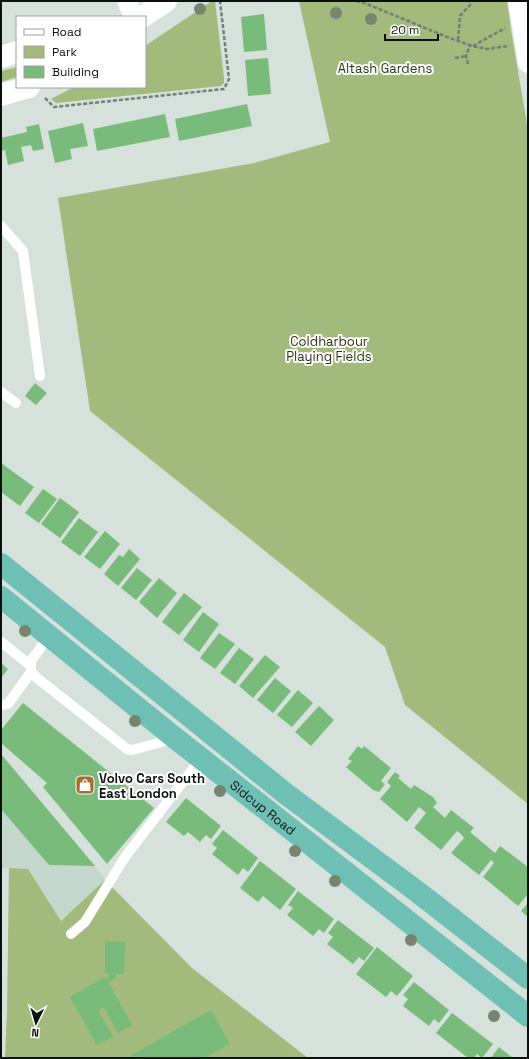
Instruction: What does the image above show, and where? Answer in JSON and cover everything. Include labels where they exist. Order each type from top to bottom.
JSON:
[{"type":"highway","name":"Sidcup Road","points":[[1,564],[286,794],[419,893],[528,978]]},
{"type":"highway","name":"Sidcup Road","points":[[1,597],[165,730],[202,757],[528,1016]]},
{"type":"street","points":[[127,1],[134,16]]},
{"type":"street","points":[[144,16],[166,1]]},
{"type":"street","points":[[519,10],[528,63]]},
{"type":"street","points":[[1,57],[16,52]]},
{"type":"street","points":[[1,95],[36,92]]},
{"type":"lane","points":[[1,226],[24,251],[40,376]]},
{"type":"lane","points":[[1,392],[16,403]]},
{"type":"lane","points":[[1,705],[8,704],[49,636]]},
{"type":"lane","points":[[1,642],[30,669],[127,749],[132,750],[162,742],[165,739],[165,730]]},
{"type":"lane","points":[[71,934],[85,922],[125,857],[202,757]]},
{"type":"path","points":[[36,92],[54,106],[224,89],[230,79],[220,1]]},
{"type":"path","points":[[356,1],[368,4],[471,46],[487,49],[525,44]]},
{"type":"path","points":[[458,40],[460,16],[471,4],[470,1]]},
{"type":"path","points":[[468,64],[466,56],[471,46],[519,10]]},
{"type":"path","points":[[455,58],[466,56]]},
{"type":"shaded area","points":[[1,756],[95,866],[105,880],[61,921],[28,869],[1,868]]},
{"type":"green space","points":[[212,1],[215,1],[224,83],[221,86],[56,103],[51,99],[72,88],[146,88],[146,45]]},
{"type":"green space","name":"Coldharbour Playing Fields","points":[[299,1],[507,1],[528,130],[528,804],[405,705],[385,647],[90,411],[58,198],[254,163],[330,142]]},
{"type":"green space","points":[[16,67],[16,77],[1,82],[1,71]]},
{"type":"green space","points":[[9,868],[28,869],[61,921],[105,880],[192,968],[308,1058],[5,1058]]},
{"type":"building","points":[[264,14],[267,50],[244,52],[241,17]]},
{"type":"building","points":[[268,58],[271,94],[248,96],[245,60]]},
{"type":"building","points":[[247,104],[252,126],[179,141],[175,119]]},
{"type":"building","points":[[165,114],[170,137],[97,151],[93,129]]},
{"type":"building","points":[[83,123],[88,146],[70,149],[72,159],[55,163],[48,131]]},
{"type":"building","points":[[39,124],[44,149],[33,151],[31,145],[21,147],[24,161],[8,165],[5,150],[1,151],[1,138],[27,132],[26,127]]},
{"type":"building","points":[[35,383],[47,393],[36,405],[25,396]]},
{"type":"building","points":[[1,463],[34,487],[20,506],[1,492]]},
{"type":"building","points":[[43,489],[57,499],[39,523],[25,513]]},
{"type":"building","points":[[60,498],[79,512],[60,538],[41,524]]},
{"type":"building","points":[[79,518],[98,532],[80,556],[61,542]]},
{"type":"building","points":[[105,531],[120,544],[100,569],[84,557]]},
{"type":"building","points":[[129,549],[140,559],[118,586],[104,574],[119,555],[123,557]]},
{"type":"building","points":[[137,568],[152,580],[136,600],[121,588]]},
{"type":"building","points":[[159,578],[177,593],[157,618],[139,602]]},
{"type":"building","points":[[184,593],[202,607],[179,635],[162,622]]},
{"type":"building","points":[[203,612],[219,624],[199,652],[183,640]]},
{"type":"building","points":[[219,633],[235,644],[215,669],[200,658]]},
{"type":"building","points":[[239,648],[254,659],[235,684],[220,673]]},
{"type":"building","points":[[265,655],[280,667],[253,698],[239,686]]},
{"type":"building","points":[[1,663],[8,669],[1,678]]},
{"type":"building","points":[[275,678],[291,691],[273,713],[257,700]]},
{"type":"building","points":[[298,690],[313,703],[292,727],[277,715]]},
{"type":"building","name":"Volvo Cars South East London","points":[[23,703],[154,808],[107,864],[43,787],[47,783],[1,743],[1,730]]},
{"type":"building","points":[[319,706],[334,720],[311,746],[295,732]]},
{"type":"building","points":[[358,746],[362,749],[364,746],[391,768],[381,781],[385,784],[379,792],[373,790],[346,767],[352,761],[348,759]]},
{"type":"building","points":[[1,754],[95,866],[49,865],[1,809]]},
{"type":"building","points":[[395,772],[400,776],[398,778],[411,789],[414,785],[433,797],[437,803],[433,807],[445,818],[451,810],[474,828],[470,832],[495,853],[500,846],[528,867],[528,894],[518,906],[483,877],[494,863],[491,860],[479,875],[451,853],[464,838],[461,834],[457,831],[441,850],[414,828],[426,813],[423,810],[419,807],[407,822],[380,799],[391,786],[387,782]]},
{"type":"building","points":[[186,798],[221,826],[211,839],[206,835],[200,842],[188,832],[184,836],[166,822]]},
{"type":"building","points":[[223,830],[258,858],[248,872],[243,868],[238,875],[212,854],[217,848],[212,844]]},
{"type":"building","points":[[260,861],[296,889],[280,910],[263,896],[258,902],[240,888]]},
{"type":"building","points":[[298,891],[334,919],[324,933],[319,929],[313,936],[287,915],[293,908],[288,905]]},
{"type":"building","points":[[528,903],[528,917],[521,911]]},
{"type":"building","points":[[338,920],[374,948],[364,961],[359,957],[353,964],[327,944],[333,937],[328,933]]},
{"type":"building","points":[[105,941],[125,942],[124,974],[116,974],[116,978],[108,982],[132,1025],[118,1033],[104,1007],[98,1010],[113,1037],[97,1045],[70,997],[105,977],[106,979],[109,978],[109,974],[105,974]]},
{"type":"building","points":[[377,947],[413,976],[397,996],[391,991],[386,997],[356,974]]},
{"type":"building","points":[[414,982],[449,1010],[439,1023],[434,1019],[429,1026],[403,1006],[408,999],[403,995]]},
{"type":"building","points":[[211,1010],[230,1044],[204,1058],[131,1058],[130,1056]]},
{"type":"building","points":[[452,1013],[493,1044],[482,1058],[477,1054],[474,1058],[468,1058],[436,1033]]},
{"type":"building","points":[[499,1047],[513,1058],[491,1058]]},
{"type":"place","name":"Volvo Cars South East London","points":[[85,785]]},
{"type":"park label","name":"Altash Gardens","points":[[385,68]]}]
